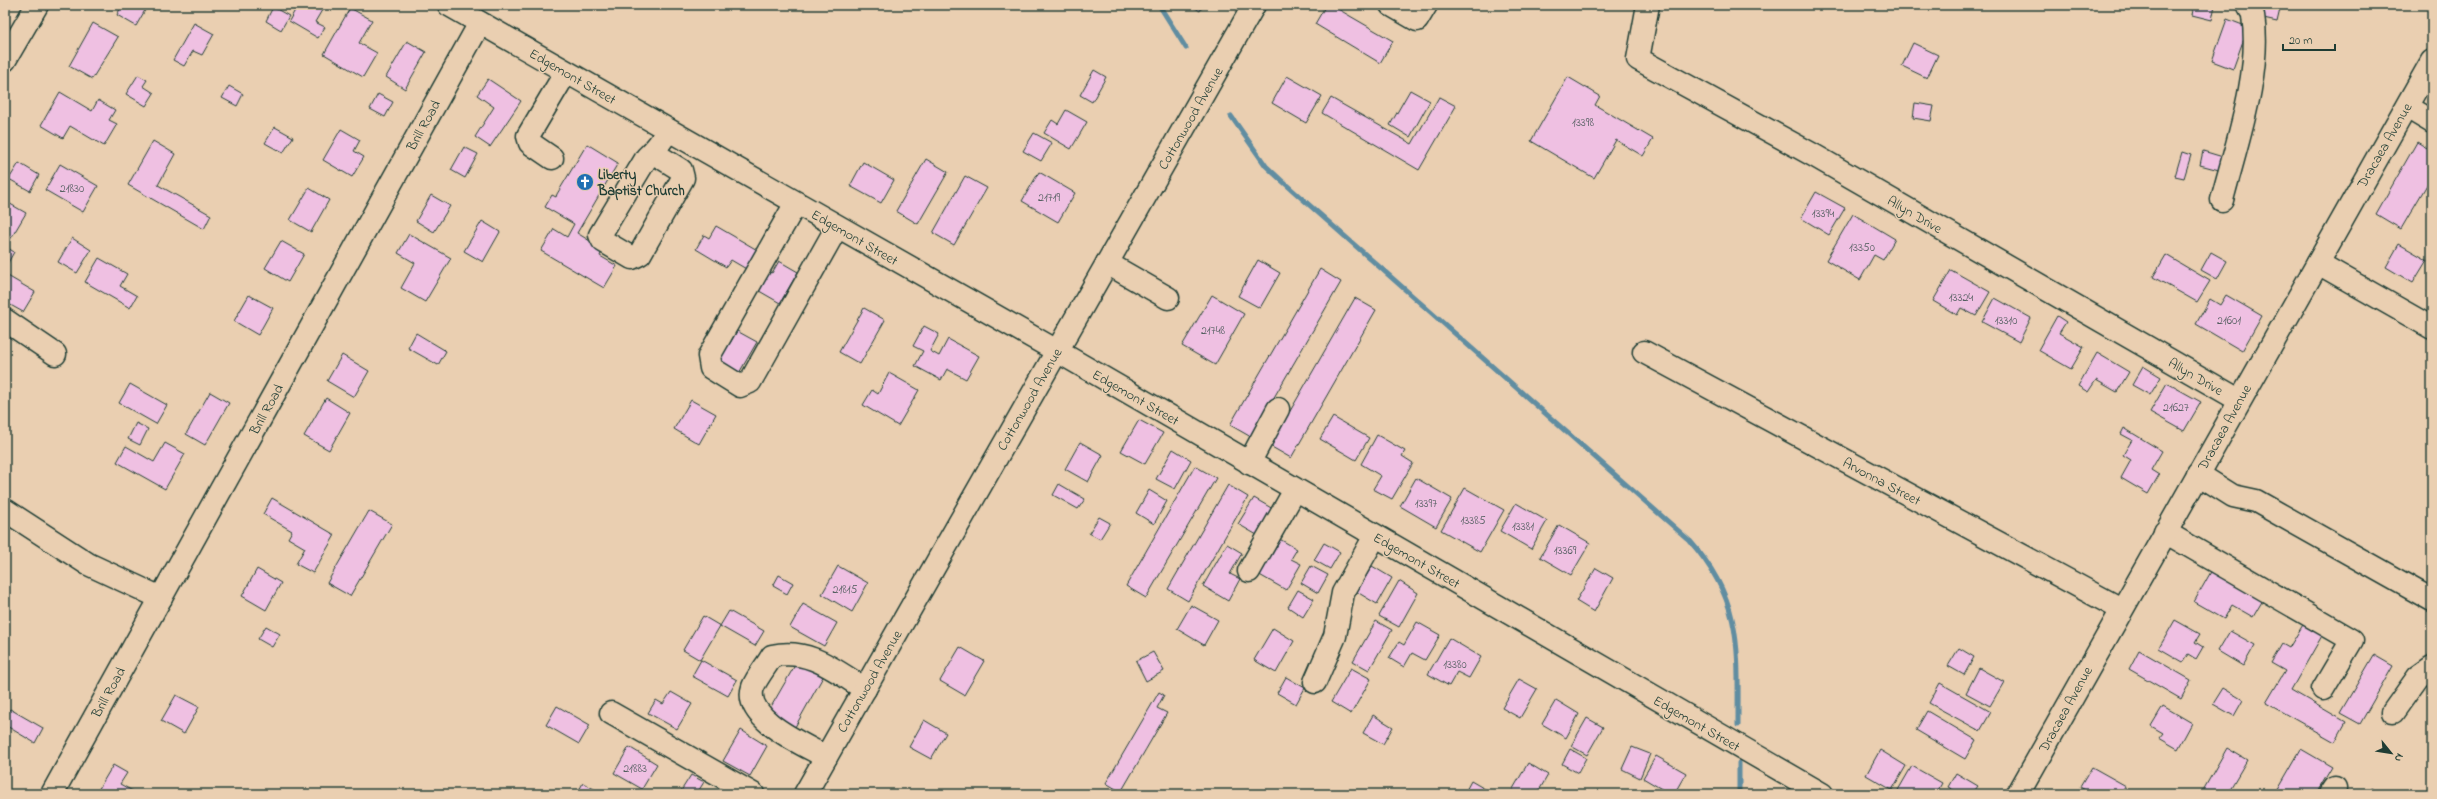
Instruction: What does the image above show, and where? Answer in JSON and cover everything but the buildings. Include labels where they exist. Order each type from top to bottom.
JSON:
[{"type":"street","points":[[5,60],[37,5]]},
{"type":"street","name":"Edgemont Street","points":[[449,5],[1057,351],[1822,794]]},
{"type":"street","name":"Cottonwood Avenue","points":[[805,794],[1254,5]]},
{"type":"street","points":[[1391,5],[1417,20],[1426,5]]},
{"type":"street","name":"Allyn Drive","points":[[1648,5],[1638,59],[1815,156],[2239,400]]},
{"type":"street","points":[[2222,200],[2241,132],[2255,48],[2253,14],[2248,5]]},
{"type":"street","name":"Brill Road","points":[[52,794],[480,23]]},
{"type":"street","name":"Dracaea Avenue","points":[[2018,794],[2239,400],[2432,61]]},
{"type":"street","points":[[552,158],[530,143],[528,136],[566,72]]},
{"type":"street","points":[[2407,107],[2432,122]]},
{"type":"street","points":[[652,152],[681,170],[683,178],[640,254],[632,258],[602,241],[600,235],[647,157],[668,130]]},
{"type":"street","points":[[796,203],[709,356],[711,368],[732,382],[740,386],[750,382],[837,227]]},
{"type":"street","points":[[1107,263],[1168,298]]},
{"type":"street","points":[[2318,263],[2432,328]]},
{"type":"street","points":[[5,320],[55,354]]},
{"type":"street","name":"Arvonna Street","points":[[1644,352],[2121,609]]},
{"type":"street","points":[[1249,463],[1278,409]]},
{"type":"street","points":[[2198,474],[2233,496],[2256,500],[2432,600]]},
{"type":"street","points":[[1249,571],[1295,490]]},
{"type":"street","points":[[5,510],[88,564],[161,598]]},
{"type":"street","points":[[2165,532],[2352,640],[2324,689]]},
{"type":"street","points":[[1315,682],[1335,636],[1343,593],[1375,536]]},
{"type":"street","points":[[826,757],[777,729],[761,717],[753,703],[753,688],[772,656],[788,652],[803,654],[817,660],[865,689]]},
{"type":"street","points":[[2393,712],[2418,677],[2432,666]]},
{"type":"street","points":[[611,713],[753,794]]},
{"type":"waterway","points":[[1159,5],[1186,48]]},
{"type":"waterway","points":[[1231,116],[1266,166],[1281,180],[1690,541],[1707,563],[1720,584],[1734,627],[1738,673],[1738,725]]},
{"type":"waterway","points":[[1739,763],[1739,794]]},
{"type":"place","name":"Liberty Baptist Church","points":[[585,182]]}]
